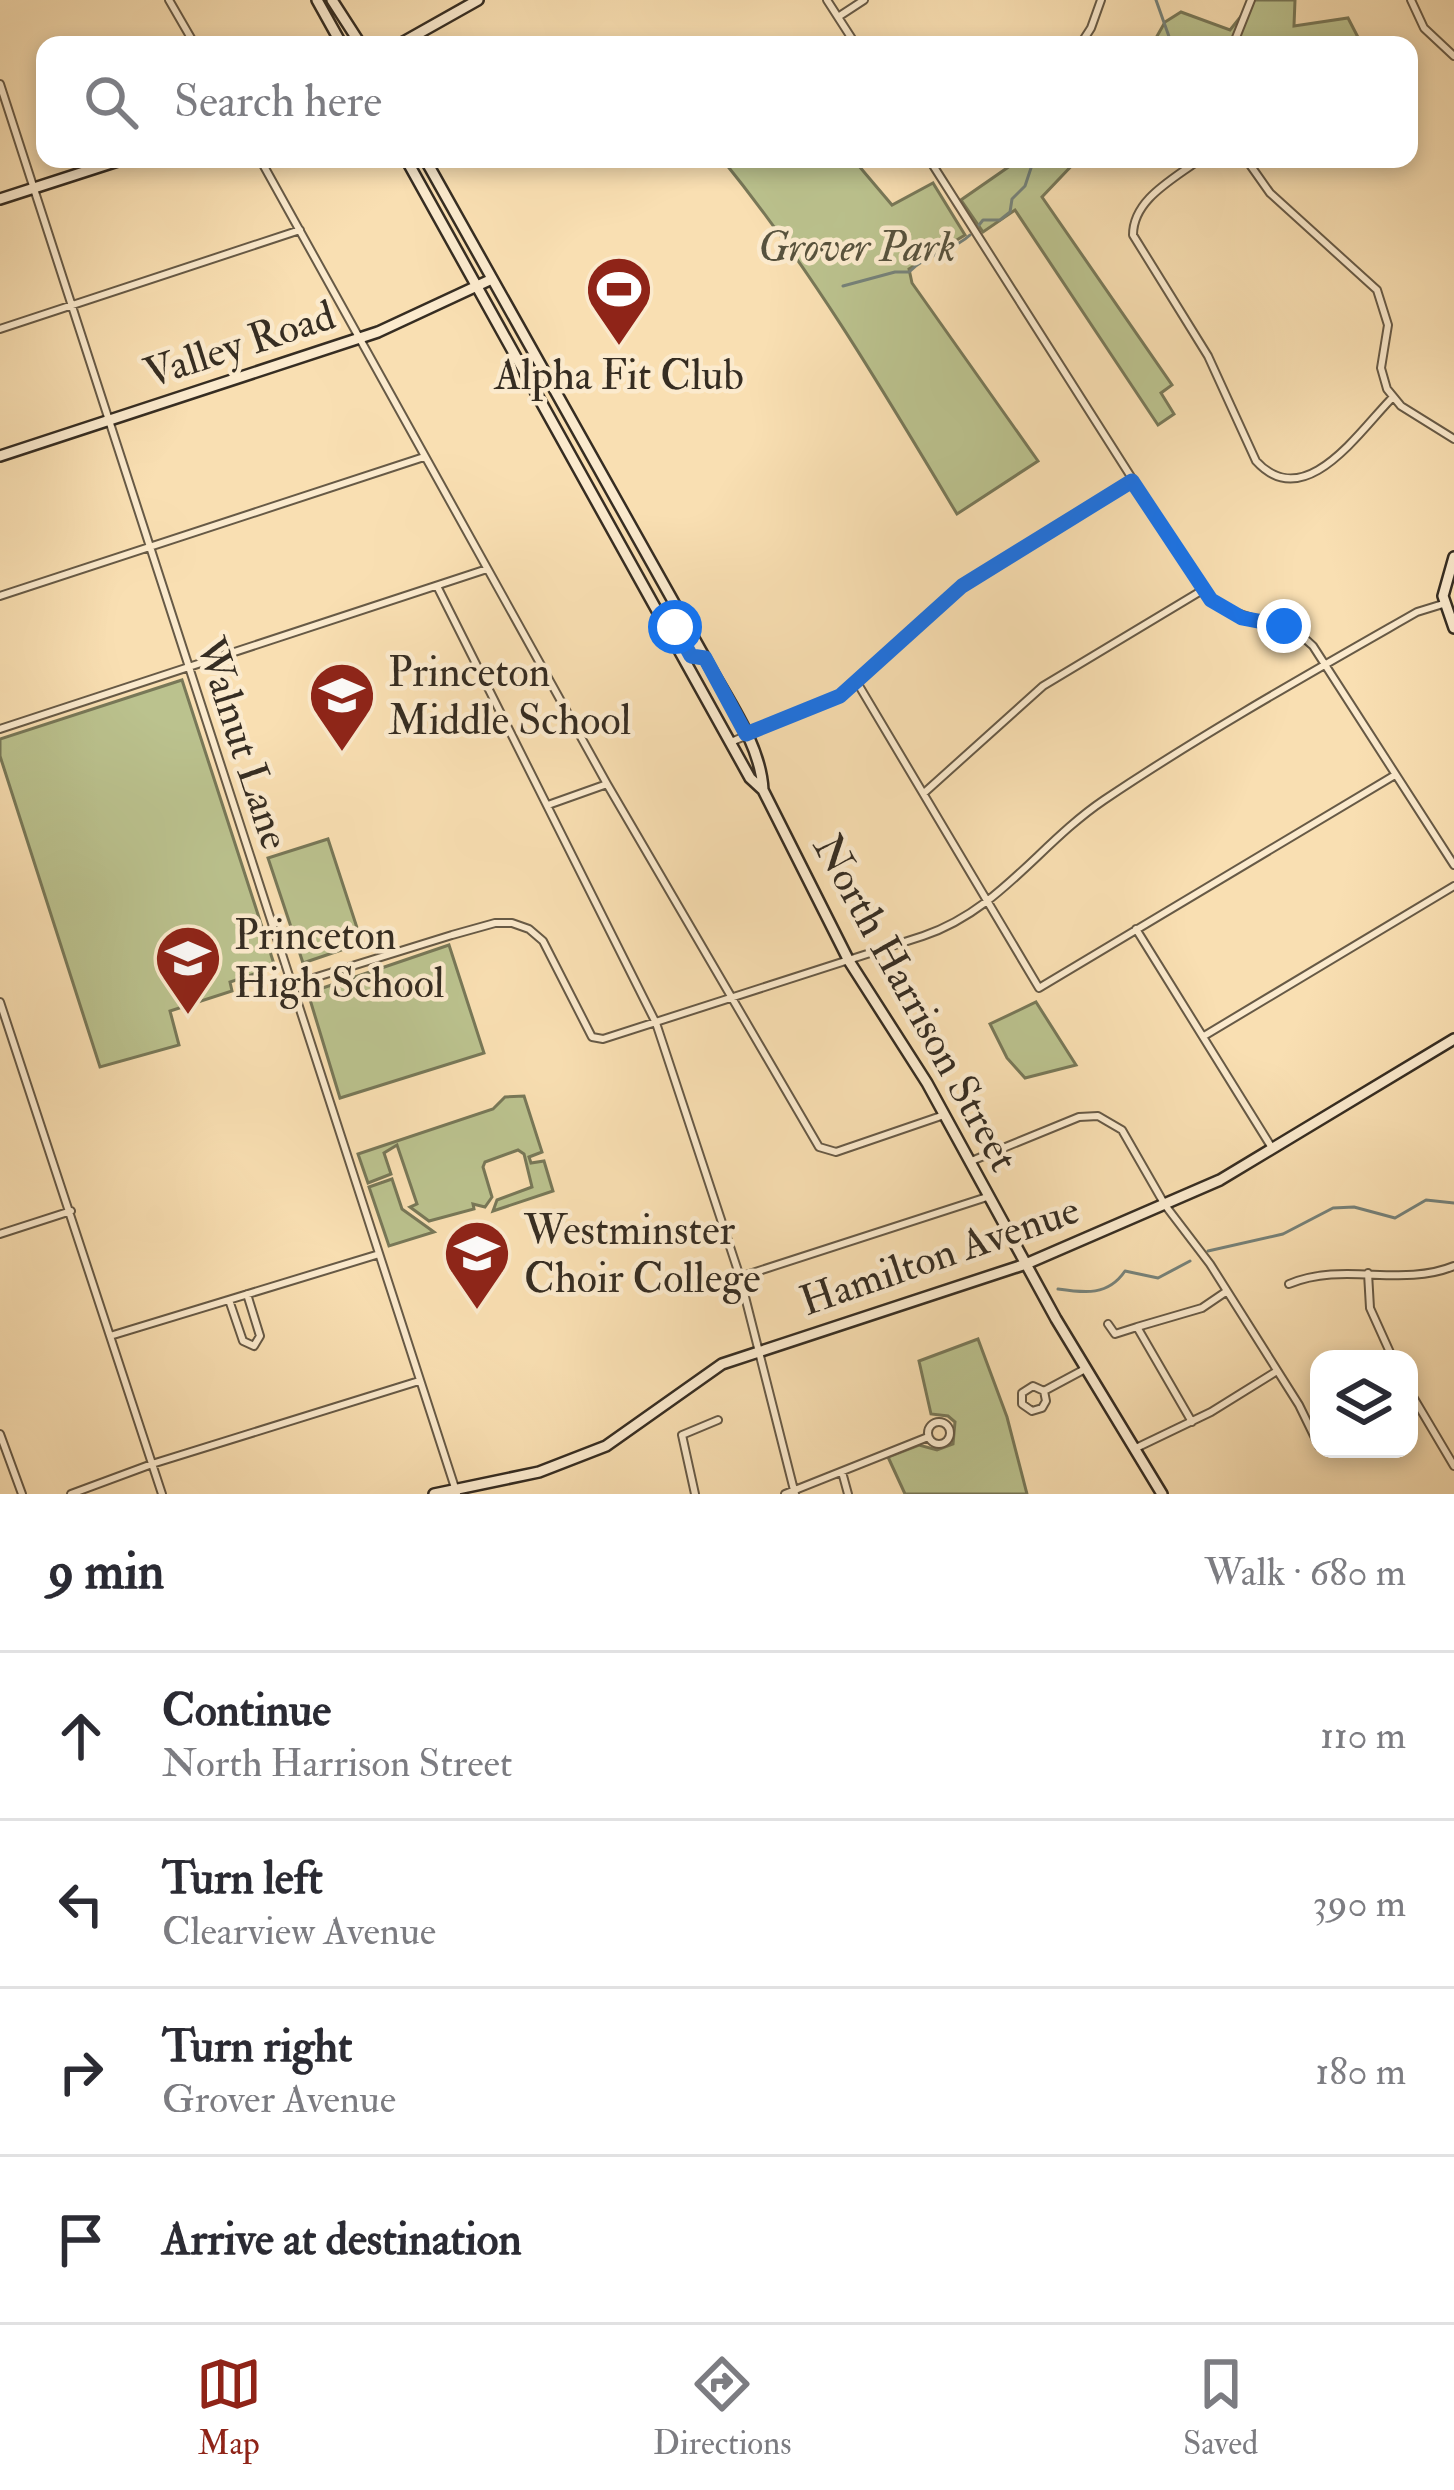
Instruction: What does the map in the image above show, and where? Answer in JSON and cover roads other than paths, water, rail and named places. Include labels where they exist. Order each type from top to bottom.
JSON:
[{"type":"street","points":[[169,0],[190,36]]},
{"type":"street","points":[[317,0],[337,36]]},
{"type":"street","points":[[332,0],[355,36]]},
{"type":"street","points":[[414,36],[478,0]]},
{"type":"street","points":[[827,0],[850,36]]},
{"type":"street","points":[[838,16],[863,0]]},
{"type":"street","points":[[1086,36],[1101,0]]},
{"type":"street","points":[[1237,36],[1251,0]]},
{"type":"street","points":[[1411,0],[1424,28],[1454,56]]},
{"type":"street","name":"Walnut Lane","points":[[0,84],[456,1491]]},
{"type":"street","points":[[0,199],[96,168]]},
{"type":"street","points":[[265,168],[607,784],[824,1150],[836,1152],[944,1115]]},
{"type":"street","name":"North Harrison Street","points":[[411,168],[750,778],[763,790],[849,961],[944,1115],[1085,1369],[1162,1494]]},
{"type":"street","name":"North Harrison Street","points":[[430,168],[722,689],[746,734],[763,790]]},
{"type":"street","points":[[934,168],[1203,590],[1231,614],[1294,631],[1313,646],[1454,865]]},
{"type":"street","points":[[1189,168],[1143,204],[1134,219],[1133,235],[1208,356],[1256,461],[1270,474],[1286,479],[1314,475],[1393,397]]},
{"type":"street","points":[[1252,168],[1270,194],[1377,290],[1388,325],[1382,368],[1393,397],[1454,439]]},
{"type":"street","points":[[0,328],[300,230]]},
{"type":"street","name":"Valley Road","points":[[0,455],[358,338],[492,279]]},
{"type":"street","points":[[0,596],[424,457]]},
{"type":"street","points":[[731,742],[825,704],[858,684],[962,586],[1132,481]]},
{"type":"street","points":[[1454,557],[1443,604],[1454,628]]},
{"type":"street","points":[[0,729],[487,569]]},
{"type":"street","points":[[652,600],[649,588],[655,570]]},
{"type":"street","points":[[437,586],[656,1022],[740,1277],[792,1493],[928,1437]]},
{"type":"street","points":[[925,793],[1043,686],[1203,590]]},
{"type":"street","points":[[291,986],[452,935],[512,923],[543,941],[594,1038],[603,1039],[849,961],[951,926],[989,902],[1101,802],[1325,664],[1418,612],[1443,604]]},
{"type":"street","points":[[665,624],[675,627],[691,656],[705,658]]},
{"type":"street","points":[[858,684],[1039,988],[1395,775]]},
{"type":"street","points":[[710,705],[722,689]]},
{"type":"street","points":[[548,806],[607,784]]},
{"type":"street","points":[[1204,1036],[1454,886]]},
{"type":"street","points":[[1136,929],[1272,1148]]},
{"type":"street","points":[[0,1001],[162,1494]]},
{"type":"street","name":"Hamilton Avenue","points":[[434,1494],[539,1472],[606,1446],[711,1370],[1026,1264],[1220,1180],[1454,1039]]},
{"type":"street","points":[[969,1162],[1079,1117],[1098,1116],[1122,1130],[1310,1430]]},
{"type":"street","points":[[740,1277],[989,1196]]},
{"type":"street","points":[[0,1234],[71,1211]]},
{"type":"street","points":[[110,1336],[378,1254]]},
{"type":"street","points":[[1289,1284],[1334,1272],[1417,1276],[1454,1266]]},
{"type":"street","points":[[1369,1273],[1370,1308],[1389,1350]]},
{"type":"street","points":[[1108,1324],[1114,1334],[1202,1308],[1227,1291]]},
{"type":"street","points":[[229,1300],[243,1341],[254,1346],[260,1336],[248,1294]]},
{"type":"street","points":[[1137,1327],[1192,1422]]},
{"type":"street","points":[[1044,1391],[1085,1369]]},
{"type":"street","points":[[1134,1449],[1192,1422],[1277,1372]]},
{"type":"street","points":[[70,1494],[419,1381]]},
{"type":"street","points":[[1034,1386],[1044,1391],[1042,1408],[1032,1412],[1022,1404],[1022,1393],[1034,1386]]},
{"type":"street","points":[[1418,1405],[1454,1466]]},
{"type":"street","points":[[695,1494],[682,1435],[718,1420]]},
{"type":"street","points":[[0,1434],[22,1494]]},
{"type":"street","points":[[842,1472],[848,1494]]},
{"type":"waterway","points":[[1156,0],[1169,36]]},
{"type":"waterway","points":[[979,225],[1010,212],[1012,199],[1025,186],[1031,168]]},
{"type":"waterway","points":[[843,286],[909,272],[970,235]]},
{"type":"waterway","points":[[1208,1251],[1283,1234],[1333,1208],[1354,1207],[1395,1218],[1426,1200],[1454,1203]]},
{"type":"waterway","points":[[1058,1289],[1103,1289],[1125,1271],[1158,1278],[1190,1261]]},
{"type":"place","name":"Alpha Fit Club","points":[[619,348]]},
{"type":"place","name":"Princeton Middle School","points":[[342,754]]},
{"type":"place","name":"Princeton High School","points":[[188,1017]]},
{"type":"place","name":"Westminster Choir College","points":[[477,1312]]},
{"type":"park label","name":"Grover Park","points":[[857,246]]}]
